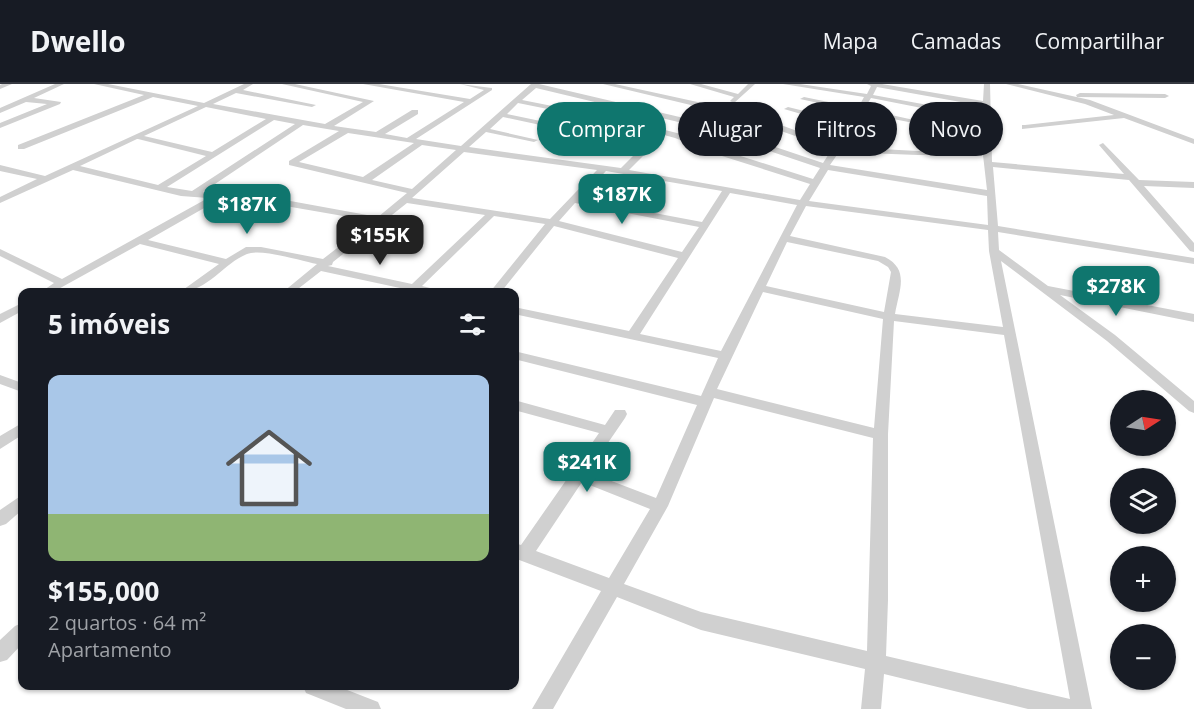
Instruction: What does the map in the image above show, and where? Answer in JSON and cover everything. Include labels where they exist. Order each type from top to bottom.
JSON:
[{"type":"street","points":[[0,87],[9,84]]},
{"type":"street","points":[[0,111],[61,84]]},
{"type":"street","points":[[97,84],[273,118],[463,149],[623,171],[803,203],[992,228],[1194,261]]},
{"type":"street","points":[[3,197],[73,167],[250,84]]},
{"type":"street","points":[[285,84],[370,101],[328,126]]},
{"type":"street","points":[[366,84],[471,101]]},
{"type":"street","points":[[463,84],[493,86]]},
{"type":"street","points":[[606,84],[688,102]]},
{"type":"street","points":[[698,84],[739,96]]},
{"type":"street","points":[[732,102],[752,84]]},
{"type":"street","points":[[786,84],[810,87],[872,87],[973,102]]},
{"type":"street","points":[[986,102],[987,84]]},
{"type":"street","points":[[1009,84],[1062,94],[1194,142]]},
{"type":"street","points":[[293,288],[405,200],[535,85],[678,119]]},
{"type":"street","points":[[409,140],[493,86]]},
{"type":"street","points":[[646,92],[658,86]]},
{"type":"street","points":[[783,113],[804,99],[810,87]]},
{"type":"street","points":[[865,102],[872,87]]},
{"type":"street","points":[[872,87],[927,102]]},
{"type":"street","points":[[237,91],[312,105]]},
{"type":"street","points":[[21,147],[153,94]]},
{"type":"street","points":[[1062,94],[1165,96]]},
{"type":"street","points":[[804,99],[818,102]]},
{"type":"street","points":[[0,126],[57,102],[24,100]]},
{"type":"street","points":[[517,100],[655,130],[678,138]]},
{"type":"street","points":[[377,135],[415,112]]},
{"type":"street","points":[[503,115],[648,146],[623,171]]},
{"type":"street","points":[[1025,127],[1126,116]]},
{"type":"street","points":[[159,188],[273,118]]},
{"type":"street","points":[[194,194],[303,123]]},
{"type":"street","points":[[347,130],[292,163],[413,192]]},
{"type":"street","points":[[486,130],[534,140]]},
{"type":"street","points":[[138,137],[214,154]]},
{"type":"street","points":[[364,181],[422,142]]},
{"type":"street","points":[[1103,145],[1194,249]]},
{"type":"street","points":[[783,152],[825,167],[992,194]]},
{"type":"street","points":[[731,156],[816,183]]},
{"type":"street","points":[[542,709],[660,506],[725,356],[784,238],[833,156]]},
{"type":"street","points":[[988,156],[994,251],[1082,709]]},
{"type":"street","points":[[989,164],[1194,185]]},
{"type":"street","points":[[73,167],[159,188],[217,197],[273,201],[380,220]]},
{"type":"street","points":[[0,168],[46,179]]},
{"type":"street","points":[[498,288],[552,222],[603,168]]},
{"type":"street","points":[[632,336],[727,191]]},
{"type":"street","points":[[53,288],[217,197]]},
{"type":"street","points":[[405,200],[552,222],[684,256]]},
{"type":"street","points":[[572,200],[705,225]]},
{"type":"street","points":[[191,288],[246,250],[253,249],[414,288],[492,213]]},
{"type":"street","points":[[784,238],[881,259],[892,265],[896,272],[887,317],[880,435],[878,662],[871,709]]},
{"type":"street","points":[[137,240],[228,263]]},
{"type":"street","points":[[994,251],[1111,338],[1194,408]]},
{"type":"street","points":[[0,252],[62,283]]},
{"type":"street","points":[[760,288],[887,317],[959,328],[1011,332]]},
{"type":"street","points":[[1044,288],[1194,318]]},
{"type":"street","points":[[0,319],[18,308]]},
{"type":"street","points":[[519,311],[725,356]]},
{"type":"street","points":[[519,356],[880,435]]},
{"type":"street","points":[[0,379],[18,386]]},
{"type":"street","points":[[519,406],[609,431]]},
{"type":"street","points":[[620,414],[579,475],[520,552],[701,621],[1070,709]]},
{"type":"street","points":[[0,444],[18,431]]},
{"type":"street","points":[[579,475],[660,506]]},
{"type":"street","points":[[0,519],[18,504]]},
{"type":"street","points":[[0,653],[18,636]]},
{"type":"street","points":[[323,690],[371,709]]}]
